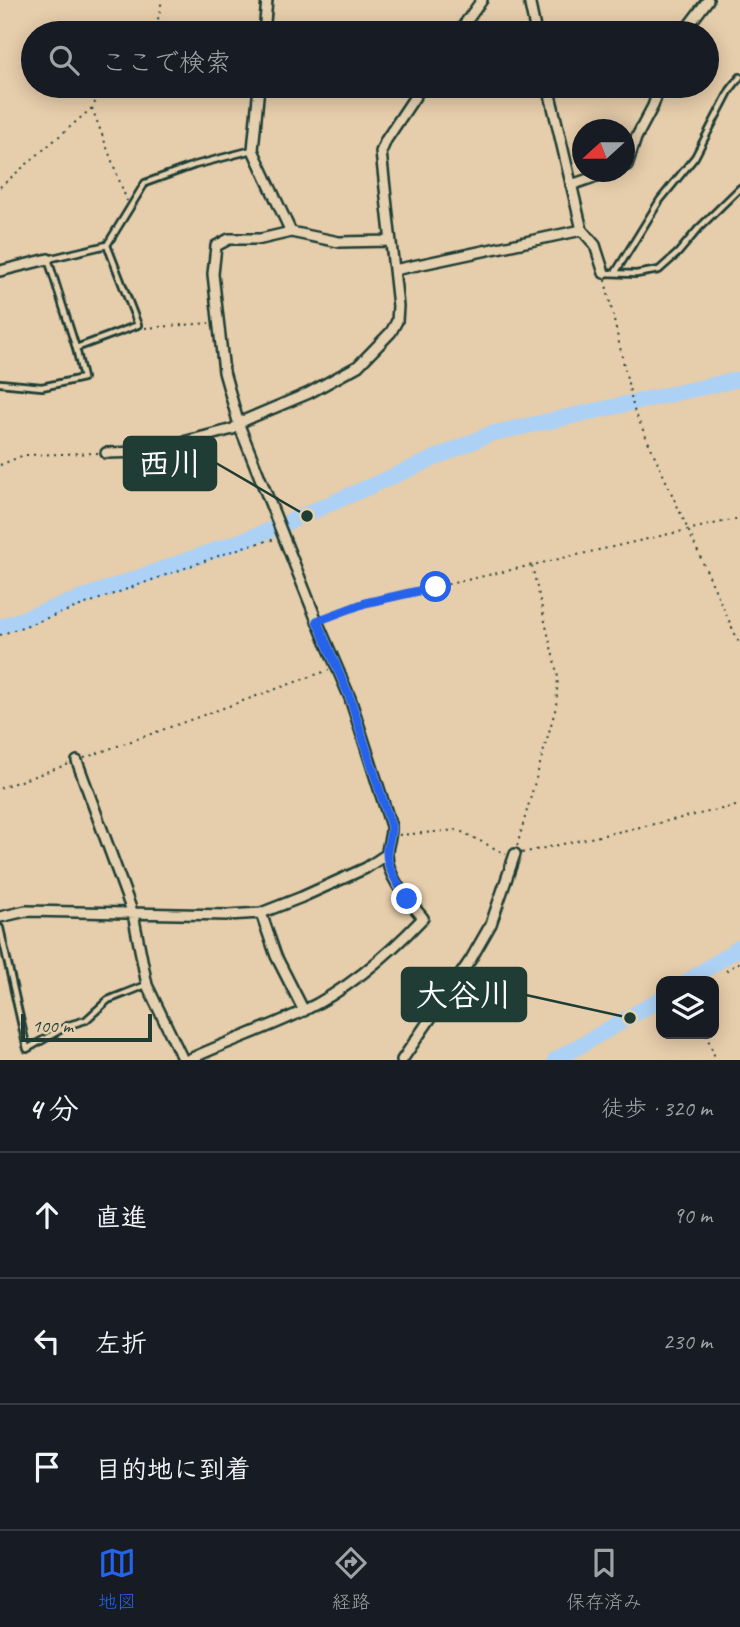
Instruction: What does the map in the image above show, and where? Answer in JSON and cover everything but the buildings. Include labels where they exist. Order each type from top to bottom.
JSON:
[{"type":"street","points":[[265,21],[267,0]]},
{"type":"street","points":[[467,21],[482,0]]},
{"type":"street","points":[[529,0],[533,21]]},
{"type":"street","points":[[692,21],[708,0]]},
{"type":"street","points":[[258,98],[253,150],[291,232]]},
{"type":"street","points":[[106,453],[145,452],[233,429],[358,366],[391,332],[397,321],[381,152],[414,98]]},
{"type":"street","points":[[551,98],[582,230],[595,245],[604,273]]},
{"type":"street","points":[[635,145],[656,98]]},
{"type":"street","points":[[571,185],[580,182]]},
{"type":"street","points":[[394,270],[582,230]]},
{"type":"street","points":[[188,1060],[304,1010],[367,971],[394,949],[423,918],[388,865],[387,854],[392,834],[376,773],[350,698],[239,425],[224,372],[213,274],[216,246],[229,239],[261,239],[291,232],[339,242],[390,242]]},
{"type":"street","points":[[0,271],[48,259]]},
{"type":"street","points":[[77,761],[134,914],[147,985],[183,1060]]},
{"type":"street","points":[[0,916],[26,911],[134,914],[261,912],[366,868],[387,854]]},
{"type":"street","points":[[402,1060],[491,924],[515,854]]},
{"type":"street","points":[[261,912],[276,956],[304,1010]]},
{"type":"lane","points":[[615,273],[660,200],[695,157],[730,90],[740,77]]},
{"type":"lane","points":[[0,383],[42,387],[83,378],[48,259],[107,245],[145,183],[185,168],[253,150]]},
{"type":"lane","points":[[604,273],[636,274],[659,270],[740,188]]},
{"type":"lane","points":[[76,348],[138,325],[107,245]]},
{"type":"lane","points":[[0,928],[27,1049],[69,1026],[86,1020],[108,1000],[147,985]]},
{"type":"path","points":[[158,21],[162,0]]},
{"type":"path","points":[[0,187],[92,108],[97,98]]},
{"type":"path","points":[[92,108],[130,208]]},
{"type":"path","points":[[604,273],[634,410],[740,645]]},
{"type":"path","points":[[138,325],[147,329],[218,322]]},
{"type":"path","points":[[0,465],[24,455],[106,453]]},
{"type":"path","points":[[317,621],[365,603],[740,518]]},
{"type":"path","points":[[0,635],[246,547],[284,537]]},
{"type":"path","points":[[515,854],[556,707],[558,677],[532,565]]},
{"type":"path","points":[[0,788],[336,667]]},
{"type":"path","points":[[392,834],[458,830],[507,855],[740,805]]},
{"type":"path","points":[[726,971],[740,962]]},
{"type":"path","points":[[708,1039],[716,1060]]},
{"type":"waterway","points":[[0,627],[263,533],[490,434],[740,379]]},
{"type":"waterway","points":[[696,976],[740,947]]},
{"type":"waterway","points":[[555,1060],[656,1002]]},
{"type":"place","name":"西川","points":[[307,516]]},
{"type":"place","name":"大谷川","points":[[630,1018]]},
{"type":"route","points":[[407,899],[388,865],[391,826],[376,773],[350,698],[317,621],[365,603],[436,587]]}]
